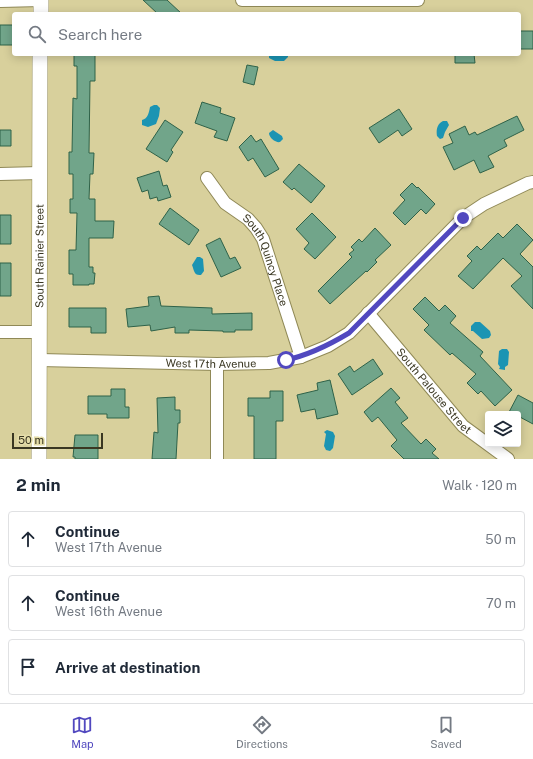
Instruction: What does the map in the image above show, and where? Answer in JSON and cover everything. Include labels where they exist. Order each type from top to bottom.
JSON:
[{"type":"street","points":[[0,0],[41,0],[41,12]]},
{"type":"street","points":[[242,0],[418,0]]},
{"type":"street","name":"South Rainier Street","points":[[39,459],[40,56]]},
{"type":"street","points":[[0,174],[40,173]]},
{"type":"street","name":"South Quincy Place","points":[[207,178],[225,203],[248,219],[263,239],[302,357]]},
{"type":"street","name":"West 17th Avenue","points":[[40,360],[217,364],[268,363],[302,357],[328,346],[349,333],[463,218],[484,204],[533,182]]},
{"type":"street","name":"South Palouse Street","points":[[368,313],[463,426],[508,459]]},
{"type":"street","points":[[0,332],[40,332]]},
{"type":"street","points":[[217,364],[217,459]]},
{"type":"water","points":[[269,56],[288,56],[284,61],[275,61],[269,58]]},
{"type":"water","points":[[157,105],[160,108],[156,124],[148,127],[142,125],[142,120],[147,117],[150,107]]},
{"type":"water","points":[[443,121],[447,121],[449,125],[443,138],[440,139],[437,136],[437,129],[438,125]]},
{"type":"water","points":[[273,130],[282,136],[283,139],[280,142],[275,141],[270,137],[269,133]]},
{"type":"water","points":[[197,257],[203,259],[204,271],[201,275],[196,274],[192,265]]},
{"type":"water","points":[[475,322],[480,322],[490,331],[491,335],[489,338],[482,339],[471,331],[471,326]]},
{"type":"water","points":[[502,349],[507,349],[509,352],[508,365],[505,367],[505,370],[499,369],[500,367],[498,364],[499,351]]},
{"type":"water","points":[[327,430],[333,432],[335,436],[333,448],[330,451],[326,450],[324,446],[326,434],[324,432]]},
{"type":"building","points":[[143,0],[167,0],[180,12],[156,12]]},
{"type":"building","points":[[0,25],[12,25],[12,45],[0,45]]},
{"type":"building","points":[[521,31],[533,31],[533,49],[521,49]]},
{"type":"building","points":[[74,56],[95,56],[95,81],[90,81],[89,153],[94,153],[93,174],[90,174],[89,199],[95,199],[95,221],[114,221],[113,238],[89,238],[89,267],[93,267],[93,273],[95,273],[94,284],[89,285],[73,285],[73,274],[69,274],[69,250],[76,250],[77,213],[70,213],[70,199],[73,199],[73,174],[69,174],[69,152],[72,152],[73,98],[77,99],[77,66],[74,66]]},
{"type":"building","points":[[455,56],[474,56],[475,63],[455,63]]},
{"type":"building","points":[[247,65],[258,67],[254,85],[243,82]]},
{"type":"building","points":[[202,102],[221,108],[220,113],[235,118],[227,141],[214,137],[217,131],[195,123]]},
{"type":"building","points":[[399,109],[412,129],[402,136],[398,130],[379,143],[369,128]]},
{"type":"building","points":[[517,116],[524,130],[504,140],[507,146],[488,156],[494,167],[480,173],[474,160],[454,170],[443,147],[453,143],[449,134],[465,126],[469,135],[475,132],[477,135]]},
{"type":"building","points":[[165,120],[183,132],[171,150],[173,152],[167,162],[146,149]]},
{"type":"building","points":[[0,130],[11,130],[11,146],[0,146]]},
{"type":"building","points":[[251,135],[256,142],[261,139],[279,169],[265,177],[253,158],[248,161],[239,147]]},
{"type":"building","points":[[299,164],[325,186],[311,203],[294,188],[292,190],[283,182]]},
{"type":"building","points":[[159,171],[163,186],[167,185],[171,197],[158,201],[157,197],[150,199],[148,190],[142,192],[137,178]]},
{"type":"building","points":[[412,183],[435,204],[426,214],[421,209],[405,225],[393,213],[405,200],[400,195]]},
{"type":"building","points":[[170,208],[199,230],[189,245],[159,224]]},
{"type":"building","points":[[312,213],[336,237],[315,259],[304,249],[309,243],[296,229]]},
{"type":"building","points":[[0,215],[11,215],[11,244],[0,244]]},
{"type":"building","points":[[517,224],[533,240],[520,254],[533,267],[533,309],[511,286],[522,276],[503,258],[473,289],[458,276],[472,261],[467,256],[477,246],[481,250],[498,233],[503,238]]},
{"type":"building","points":[[375,228],[391,245],[375,260],[377,262],[367,272],[366,271],[330,304],[318,291],[352,257],[349,254],[354,250],[351,247],[359,239],[362,242]]},
{"type":"building","points":[[220,238],[230,259],[235,257],[241,268],[221,277],[206,245]]},
{"type":"building","points":[[0,263],[11,263],[11,296],[0,296]]},
{"type":"building","points":[[159,296],[161,306],[212,308],[212,314],[252,313],[252,330],[223,332],[189,330],[189,333],[175,333],[175,327],[151,331],[150,325],[128,327],[126,309],[149,306],[148,297]]},
{"type":"building","points":[[425,297],[439,311],[445,305],[456,316],[450,323],[483,352],[480,356],[512,390],[495,406],[481,391],[478,394],[467,383],[476,374],[452,353],[450,355],[424,330],[429,325],[413,309]]},
{"type":"building","points":[[69,308],[106,308],[106,333],[91,333],[91,327],[69,327]]},
{"type":"building","points":[[373,359],[383,374],[352,395],[338,374],[350,366],[354,372]]},
{"type":"building","points":[[330,380],[338,414],[317,419],[315,409],[301,412],[297,395],[318,390],[317,383]]},
{"type":"building","points":[[391,388],[400,398],[395,402],[408,418],[401,423],[421,444],[426,439],[436,449],[432,453],[439,459],[404,459],[391,446],[397,440],[378,417],[372,422],[364,412]]},
{"type":"building","points":[[111,389],[125,389],[125,407],[129,407],[129,418],[107,418],[107,414],[88,414],[88,396],[111,396]]},
{"type":"building","points":[[270,391],[283,391],[283,421],[276,421],[276,459],[254,459],[254,416],[248,416],[248,398],[270,398]]},
{"type":"building","points":[[518,395],[533,403],[533,424],[521,418],[521,411],[510,411]]},
{"type":"building","points":[[175,397],[175,410],[180,410],[176,459],[152,459],[154,432],[158,433],[157,398]]},
{"type":"building","points":[[75,435],[98,435],[98,459],[75,459],[75,457],[73,457]]},
{"type":"route","points":[[286,360],[302,357],[328,346],[349,333],[463,218]]}]
